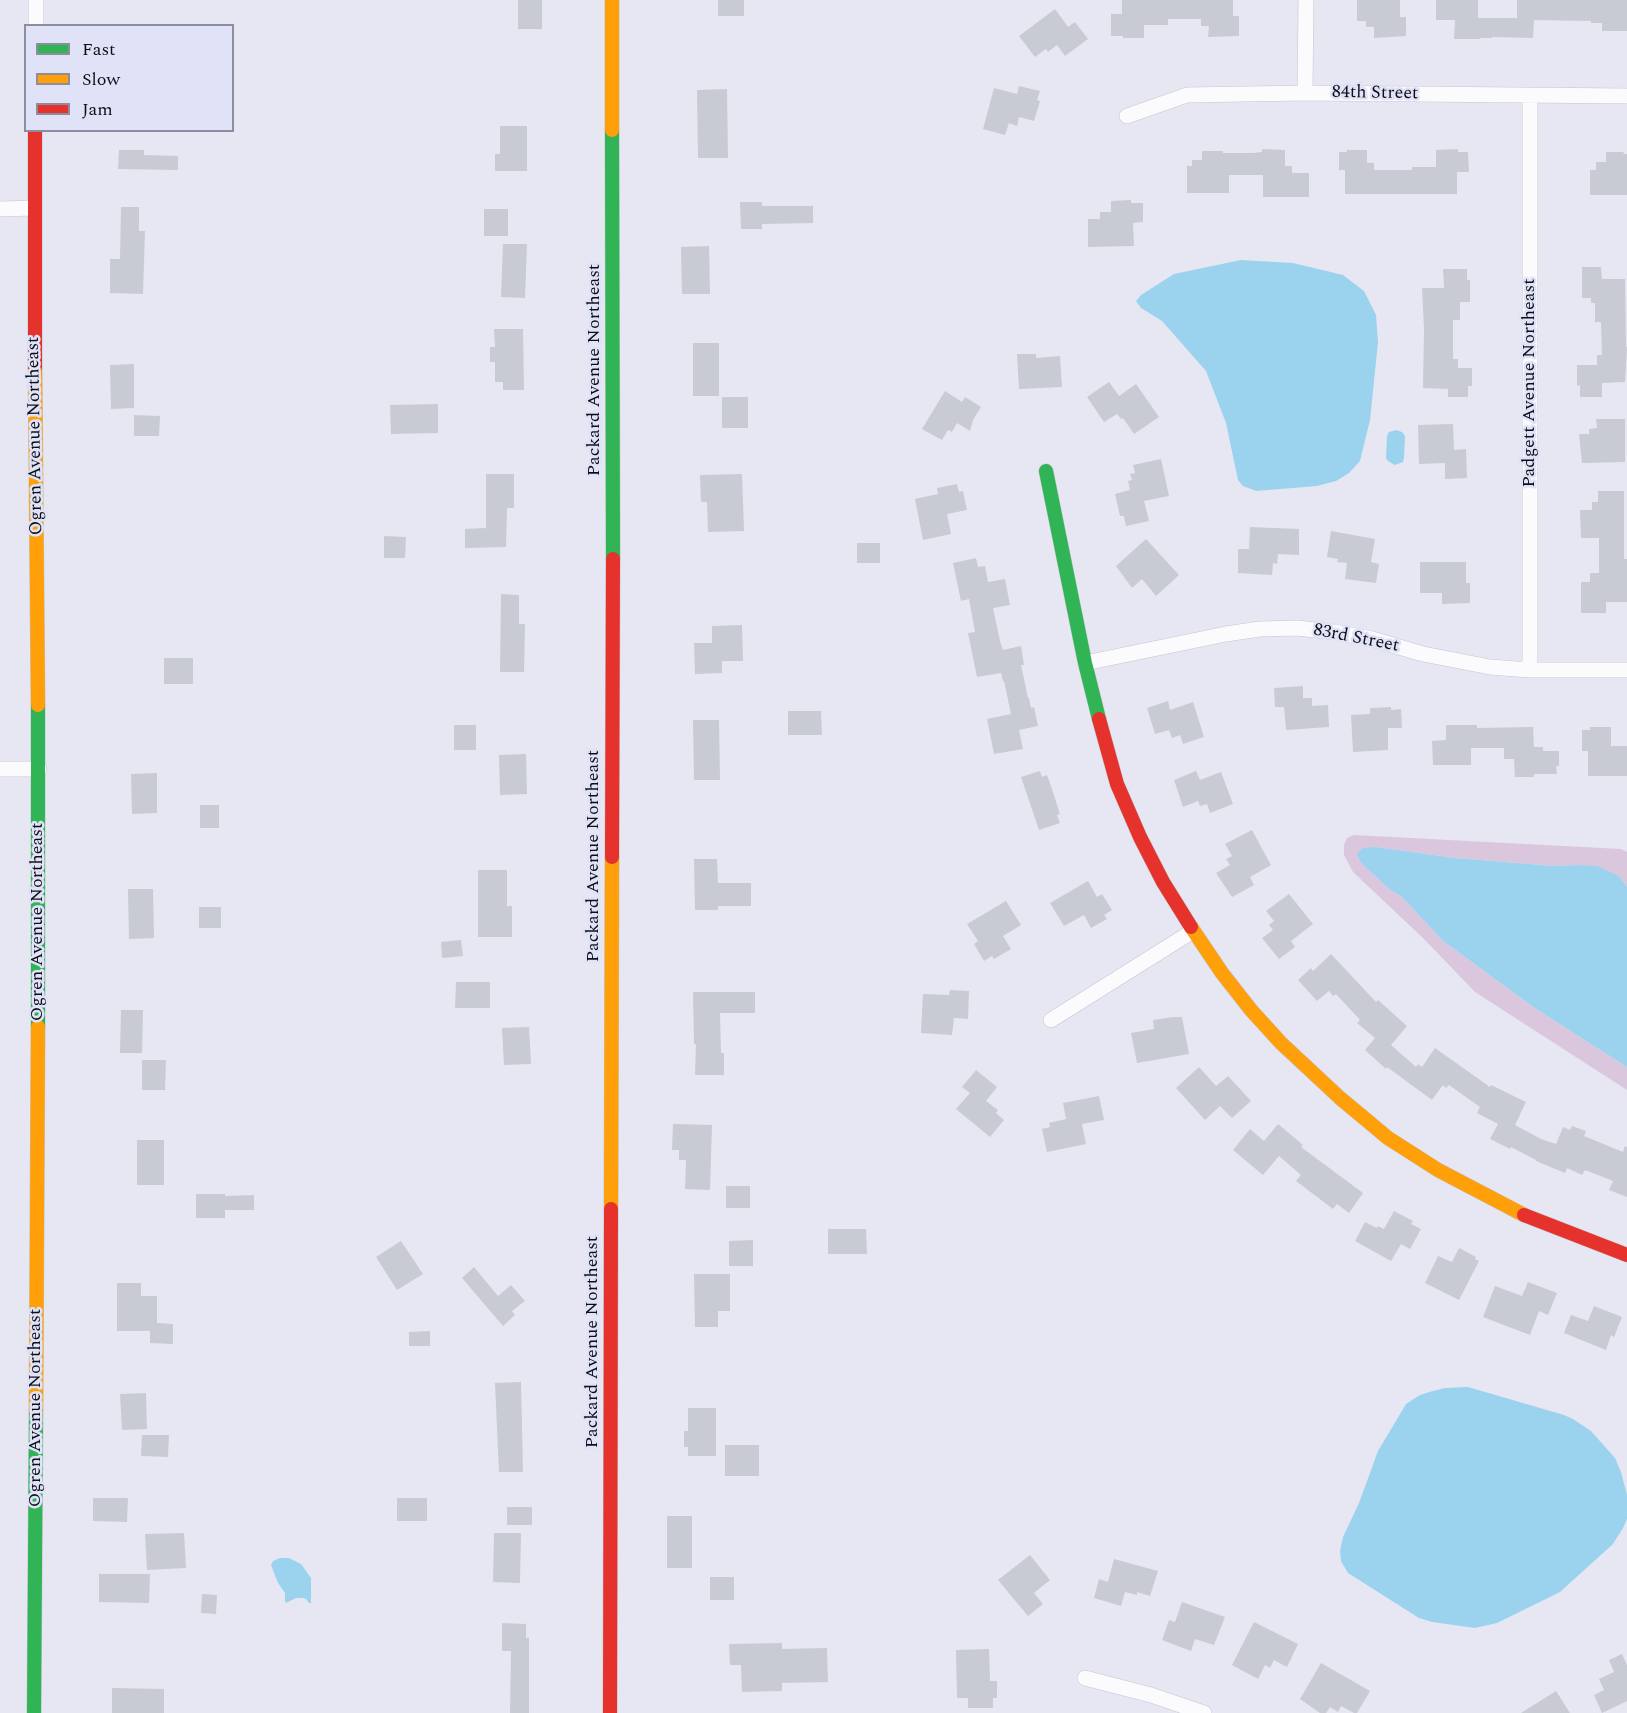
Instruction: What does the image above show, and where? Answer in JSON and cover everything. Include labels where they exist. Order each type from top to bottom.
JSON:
[{"type":"street","points":[[36,0],[36,24]]},
{"type":"street","name":"Packard Avenue Northeast","points":[[610,1713],[612,0]]},
{"type":"street","points":[[1305,93],[1306,0]]},
{"type":"street","name":"84th Street","points":[[1127,116],[1187,95],[1305,93],[1627,96]]},
{"type":"street","name":"Padgett Avenue Northeast","points":[[1530,96],[1530,670]]},
{"type":"street","name":"Ogren Avenue Northeast","points":[[34,1713],[39,769],[35,132]]},
{"type":"street","points":[[0,209],[34,208]]},
{"type":"street","points":[[1046,471],[1085,663],[1117,784],[1163,882],[1222,973],[1281,1043],[1340,1098],[1388,1138],[1438,1170],[1524,1215],[1627,1255]]},
{"type":"street","name":"83rd Street","points":[[1085,663],[1226,634],[1260,629],[1297,628],[1372,639],[1423,654],[1490,667],[1530,670],[1627,670]]},
{"type":"street","points":[[0,769],[39,769]]},
{"type":"street","points":[[1051,1020],[1193,931]]},
{"type":"street","points":[[1085,1678],[1151,1695],[1204,1713]]},
{"type":"shaded area","points":[[1354,835],[1621,849],[1627,852],[1627,887],[1619,876],[1577,865],[1553,866],[1455,858],[1376,847],[1357,855],[1361,863],[1388,888],[1402,897],[1443,941],[1536,1009],[1627,1067],[1627,1090],[1475,992],[1423,938],[1353,872],[1344,855],[1344,845],[1347,838]]},
{"type":"water","points":[[1241,260],[1293,263],[1343,275],[1364,291],[1376,315],[1378,342],[1370,420],[1360,461],[1349,473],[1336,481],[1317,486],[1256,491],[1243,486],[1238,480],[1226,423],[1206,371],[1162,321],[1141,308],[1136,301],[1141,295],[1174,274]]},
{"type":"water","points":[[1396,430],[1405,436],[1403,462],[1395,465],[1386,458],[1387,436],[1389,432]]},
{"type":"water","points":[[1376,847],[1455,858],[1553,866],[1597,866],[1619,876],[1627,887],[1627,1067],[1536,1009],[1443,941],[1402,897],[1388,888],[1361,863],[1358,852],[1363,848]]},
{"type":"water","points":[[1468,1387],[1564,1415],[1591,1431],[1615,1458],[1627,1495],[1627,1519],[1613,1544],[1560,1592],[1497,1623],[1475,1628],[1419,1618],[1348,1573],[1341,1561],[1340,1551],[1343,1537],[1359,1503],[1378,1451],[1406,1404],[1420,1395],[1433,1391]]},
{"type":"water","points":[[289,1558],[301,1564],[311,1578],[311,1603],[303,1598],[296,1598],[286,1603],[285,1593],[271,1565],[273,1561]]},
{"type":"building","points":[[518,0],[542,0],[542,29],[518,29]]},
{"type":"building","points":[[718,0],[744,0],[744,16],[718,16]]},
{"type":"building","points":[[1122,0],[1233,0],[1233,16],[1239,16],[1239,36],[1208,37],[1209,26],[1201,26],[1201,19],[1168,19],[1168,25],[1144,25],[1144,38],[1111,36],[1111,14],[1122,14]]},
{"type":"building","points":[[1357,0],[1400,0],[1400,17],[1406,17],[1406,36],[1374,38],[1374,27],[1366,27],[1366,21],[1357,21]]},
{"type":"building","points":[[1436,0],[1478,0],[1478,18],[1517,18],[1517,0],[1627,0],[1627,31],[1602,31],[1602,23],[1591,23],[1591,21],[1534,20],[1533,38],[1454,39],[1455,20],[1436,20]]},
{"type":"building","points":[[1055,9],[1068,27],[1075,22],[1088,39],[1065,56],[1057,45],[1048,52],[1046,49],[1035,57],[1019,36]]},
{"type":"building","points":[[1019,86],[1040,91],[1037,100],[1040,101],[1034,121],[1019,117],[1017,126],[1009,123],[1005,135],[983,129],[994,88],[1017,94]]},
{"type":"building","points":[[727,89],[728,158],[698,158],[697,90]]},
{"type":"building","points":[[500,126],[527,126],[527,171],[495,171],[495,154],[500,154]]},
{"type":"building","points":[[1262,149],[1285,150],[1285,166],[1292,166],[1292,173],[1309,173],[1309,197],[1263,197],[1263,175],[1229,175],[1229,193],[1187,193],[1187,166],[1192,166],[1192,160],[1202,160],[1202,151],[1253,153],[1262,152]]},
{"type":"building","points":[[1458,149],[1458,152],[1468,152],[1469,172],[1457,172],[1457,194],[1345,194],[1345,170],[1339,170],[1339,152],[1367,150],[1367,163],[1374,163],[1374,170],[1412,170],[1412,167],[1436,167],[1436,150]]},
{"type":"building","points":[[119,150],[144,150],[144,155],[178,156],[178,170],[118,169]]},
{"type":"building","points":[[1606,152],[1627,154],[1627,195],[1590,195],[1590,170],[1596,170],[1596,162],[1606,162]]},
{"type":"building","points":[[1131,200],[1131,203],[1143,203],[1143,222],[1133,223],[1134,246],[1088,247],[1088,219],[1100,219],[1100,212],[1111,212],[1111,201]]},
{"type":"building","points":[[740,202],[762,202],[762,206],[813,206],[813,223],[762,224],[762,229],[741,229]]},
{"type":"building","points":[[121,207],[139,207],[139,231],[145,231],[143,294],[110,293],[110,259],[120,259]]},
{"type":"building","points":[[484,209],[508,209],[508,236],[484,236]]},
{"type":"building","points":[[503,244],[527,244],[525,298],[501,297]]},
{"type":"building","points":[[709,246],[710,294],[682,294],[681,247]]},
{"type":"building","points":[[1582,267],[1601,267],[1602,279],[1625,279],[1627,347],[1625,382],[1602,383],[1602,397],[1580,397],[1580,385],[1577,386],[1577,365],[1597,365],[1597,355],[1602,355],[1601,322],[1595,322],[1595,303],[1591,303],[1591,298],[1582,298]]},
{"type":"building","points":[[1443,269],[1467,269],[1467,280],[1470,280],[1470,302],[1460,302],[1460,320],[1453,320],[1453,359],[1458,359],[1458,368],[1472,368],[1472,386],[1468,386],[1468,397],[1448,397],[1448,389],[1423,388],[1422,288],[1444,288]]},
{"type":"building","points":[[494,329],[523,329],[524,390],[503,390],[503,382],[495,382],[495,362],[490,362],[490,347],[495,347]]},
{"type":"building","points":[[693,343],[719,343],[719,396],[693,396]]},
{"type":"building","points":[[1017,354],[1036,354],[1036,358],[1060,356],[1062,387],[1019,389]]},
{"type":"building","points":[[134,364],[134,408],[111,409],[110,365]]},
{"type":"building","points":[[1109,382],[1119,396],[1136,384],[1159,417],[1134,434],[1123,418],[1121,419],[1117,414],[1104,422],[1087,397]]},
{"type":"building","points":[[945,391],[962,402],[965,397],[981,407],[973,420],[970,431],[957,423],[952,432],[948,430],[942,440],[922,429]]},
{"type":"building","points":[[722,397],[748,397],[748,428],[722,428]]},
{"type":"building","points":[[438,404],[438,433],[391,434],[390,405]]},
{"type":"building","points":[[134,415],[160,416],[159,436],[134,436]]},
{"type":"building","points":[[1596,419],[1625,419],[1625,462],[1582,463],[1579,434],[1589,434],[1589,429],[1597,428]]},
{"type":"building","points":[[1453,424],[1454,450],[1466,449],[1467,478],[1445,479],[1445,463],[1419,464],[1418,425]]},
{"type":"building","points":[[1161,459],[1169,496],[1144,501],[1149,521],[1126,526],[1124,516],[1120,516],[1115,494],[1130,490],[1128,481],[1132,480],[1130,474],[1135,473],[1133,465]]},
{"type":"building","points":[[486,474],[514,474],[514,508],[507,508],[506,547],[465,548],[465,529],[486,528]]},
{"type":"building","points":[[742,474],[744,531],[708,532],[707,502],[701,502],[700,475]]},
{"type":"building","points":[[957,484],[959,492],[963,491],[967,510],[947,514],[951,534],[923,540],[915,499],[938,494],[937,488]]},
{"type":"building","points":[[1598,491],[1624,491],[1624,559],[1627,559],[1627,602],[1606,602],[1606,613],[1581,613],[1581,582],[1590,582],[1590,573],[1599,573],[1599,538],[1581,538],[1580,510],[1592,510],[1592,502],[1598,502]]},
{"type":"building","points":[[1250,527],[1299,529],[1299,555],[1278,554],[1277,564],[1273,563],[1272,575],[1238,573],[1238,549],[1249,549]]},
{"type":"building","points":[[1331,531],[1375,539],[1371,562],[1379,564],[1376,583],[1345,579],[1347,563],[1337,562],[1338,559],[1327,557]]},
{"type":"building","points":[[384,536],[406,537],[405,558],[384,558]]},
{"type":"building","points":[[1146,539],[1179,575],[1156,596],[1142,579],[1132,588],[1116,566]]},
{"type":"building","points":[[857,543],[880,543],[880,563],[857,563]]},
{"type":"building","points":[[976,558],[978,567],[985,566],[988,582],[1005,579],[1010,605],[993,608],[1000,641],[1003,650],[1021,646],[1024,665],[1021,665],[1028,698],[1031,708],[1034,707],[1038,726],[1019,730],[1023,749],[994,754],[987,719],[1011,714],[1004,681],[1001,673],[977,677],[968,633],[975,632],[969,599],[961,601],[953,563]]},
{"type":"building","points":[[1420,562],[1466,562],[1466,583],[1470,583],[1470,603],[1442,604],[1442,593],[1420,593]]},
{"type":"building","points":[[501,594],[519,595],[519,624],[525,624],[524,672],[500,672]]},
{"type":"building","points":[[742,625],[743,661],[722,661],[722,673],[695,674],[694,643],[712,643],[712,626]]},
{"type":"building","points":[[164,658],[193,658],[193,684],[164,684]]},
{"type":"building","points":[[1303,686],[1303,698],[1312,698],[1312,706],[1328,705],[1329,727],[1286,730],[1284,707],[1275,707],[1274,688]]},
{"type":"building","points":[[1168,701],[1170,710],[1193,702],[1204,737],[1183,744],[1180,735],[1172,738],[1169,730],[1155,734],[1147,708]]},
{"type":"building","points":[[1391,707],[1391,710],[1401,709],[1402,728],[1388,728],[1388,750],[1353,752],[1351,715],[1370,714],[1370,708]]},
{"type":"building","points":[[788,711],[821,711],[822,735],[788,735]]},
{"type":"building","points":[[693,720],[719,720],[720,780],[694,780]]},
{"type":"building","points":[[454,725],[476,725],[476,750],[454,750]]},
{"type":"building","points":[[1446,725],[1477,725],[1477,728],[1533,727],[1534,747],[1543,747],[1543,751],[1559,751],[1557,774],[1515,777],[1514,759],[1504,759],[1504,748],[1471,748],[1471,765],[1433,765],[1432,741],[1446,740]]},
{"type":"building","points":[[1590,727],[1611,727],[1611,746],[1627,746],[1627,776],[1588,776],[1588,751],[1582,751],[1582,730],[1590,730]]},
{"type":"building","points":[[526,754],[527,794],[500,795],[499,755]]},
{"type":"building","points":[[1040,771],[1042,777],[1047,775],[1060,814],[1057,815],[1060,823],[1039,830],[1021,777]]},
{"type":"building","points":[[1196,771],[1200,780],[1221,772],[1233,804],[1210,813],[1207,804],[1200,806],[1198,801],[1183,807],[1174,780]]},
{"type":"building","points":[[157,773],[157,813],[132,814],[131,774]]},
{"type":"building","points":[[200,805],[219,805],[219,828],[200,828]]},
{"type":"building","points":[[1252,830],[1271,865],[1250,877],[1254,885],[1232,897],[1216,873],[1230,865],[1226,859],[1232,856],[1225,844]]},
{"type":"building","points":[[694,859],[717,859],[718,883],[751,883],[751,906],[718,906],[718,910],[695,910]]},
{"type":"building","points":[[478,870],[507,870],[507,906],[512,906],[512,937],[478,937]]},
{"type":"building","points":[[1088,881],[1097,897],[1102,894],[1112,910],[1104,915],[1107,919],[1091,928],[1084,915],[1064,926],[1050,903]]},
{"type":"building","points":[[128,889],[153,889],[154,938],[129,939]]},
{"type":"building","points":[[1289,894],[1313,924],[1291,941],[1295,947],[1279,959],[1262,938],[1273,930],[1269,925],[1274,921],[1266,911]]},
{"type":"building","points":[[1006,901],[1021,925],[1003,936],[1011,949],[994,959],[992,956],[984,961],[974,944],[978,941],[967,924]]},
{"type":"building","points":[[199,907],[221,907],[221,928],[199,928]]},
{"type":"building","points":[[461,940],[463,956],[442,958],[441,942]]},
{"type":"building","points":[[1331,954],[1376,1002],[1378,1000],[1407,1026],[1391,1045],[1416,1067],[1418,1064],[1422,1067],[1435,1048],[1490,1087],[1491,1085],[1526,1102],[1515,1125],[1541,1139],[1556,1144],[1563,1127],[1570,1130],[1572,1126],[1586,1131],[1584,1136],[1623,1152],[1625,1146],[1627,1147],[1627,1197],[1609,1190],[1613,1181],[1585,1170],[1582,1175],[1567,1168],[1565,1173],[1490,1139],[1498,1124],[1477,1113],[1480,1107],[1449,1085],[1446,1088],[1443,1085],[1432,1100],[1387,1067],[1386,1069],[1365,1050],[1375,1038],[1357,1023],[1360,1020],[1336,994],[1333,996],[1329,991],[1317,1001],[1298,980],[1311,968],[1313,971]]},
{"type":"building","points":[[456,982],[490,982],[490,1008],[455,1008]]},
{"type":"building","points":[[950,990],[969,991],[968,1019],[954,1018],[952,1035],[921,1033],[923,994],[949,995]]},
{"type":"building","points":[[693,992],[755,992],[755,1013],[720,1013],[724,1075],[695,1075]]},
{"type":"building","points":[[121,1010],[143,1010],[142,1053],[120,1053]]},
{"type":"building","points":[[1182,1017],[1189,1054],[1137,1063],[1131,1033],[1154,1029],[1153,1020]]},
{"type":"building","points":[[529,1027],[531,1064],[504,1065],[502,1028]]},
{"type":"building","points":[[142,1060],[166,1060],[165,1090],[142,1090]]},
{"type":"building","points":[[1199,1067],[1216,1086],[1228,1076],[1251,1101],[1232,1118],[1220,1106],[1205,1120],[1176,1088]]},
{"type":"building","points":[[976,1070],[997,1087],[986,1101],[998,1110],[996,1113],[1004,1120],[990,1137],[956,1109],[970,1093],[962,1087]]},
{"type":"building","points":[[1099,1096],[1104,1120],[1082,1124],[1086,1144],[1047,1152],[1042,1129],[1050,1127],[1049,1123],[1066,1119],[1063,1103]]},
{"type":"building","points":[[673,1124],[712,1125],[710,1190],[685,1189],[686,1160],[679,1160],[679,1150],[672,1150]]},
{"type":"building","points":[[1278,1124],[1303,1145],[1301,1147],[1363,1193],[1349,1213],[1337,1204],[1333,1209],[1296,1181],[1301,1175],[1279,1156],[1263,1175],[1233,1150],[1250,1129],[1264,1141]]},
{"type":"building","points":[[137,1140],[164,1140],[164,1185],[137,1185]]},
{"type":"building","points":[[726,1186],[750,1186],[750,1208],[726,1208]]},
{"type":"building","points":[[196,1194],[254,1195],[254,1210],[225,1210],[225,1218],[196,1218]]},
{"type":"building","points":[[1394,1211],[1413,1221],[1411,1224],[1421,1229],[1410,1249],[1401,1244],[1391,1261],[1355,1241],[1365,1222],[1384,1229]]},
{"type":"building","points":[[828,1229],[866,1229],[867,1254],[828,1254]]},
{"type":"building","points":[[753,1240],[753,1266],[729,1266],[729,1241]]},
{"type":"building","points":[[401,1241],[423,1274],[397,1290],[376,1257]]},
{"type":"building","points":[[1459,1248],[1479,1261],[1459,1300],[1425,1283],[1438,1256],[1452,1262]]},
{"type":"building","points":[[474,1267],[498,1296],[511,1285],[525,1301],[512,1311],[515,1315],[503,1326],[462,1278]]},
{"type":"building","points":[[694,1274],[730,1274],[730,1311],[718,1311],[718,1327],[695,1327]]},
{"type":"building","points":[[1528,1282],[1557,1293],[1548,1315],[1539,1311],[1530,1335],[1483,1317],[1495,1286],[1522,1296]]},
{"type":"building","points":[[117,1283],[141,1283],[141,1296],[157,1296],[157,1323],[173,1324],[173,1344],[150,1343],[150,1331],[117,1331]]},
{"type":"building","points":[[1594,1306],[1622,1317],[1614,1337],[1611,1335],[1606,1350],[1564,1333],[1571,1315],[1588,1321]]},
{"type":"building","points":[[430,1331],[430,1346],[409,1346],[409,1332]]},
{"type":"building","points":[[521,1382],[523,1472],[499,1472],[495,1383]]},
{"type":"building","points":[[146,1393],[147,1429],[122,1430],[120,1394]]},
{"type":"building","points":[[688,1408],[716,1408],[716,1456],[688,1456],[688,1447],[684,1447],[684,1431],[688,1431]]},
{"type":"building","points":[[142,1435],[169,1435],[168,1457],[141,1456]]},
{"type":"building","points":[[725,1445],[759,1445],[759,1476],[725,1476]]},
{"type":"building","points":[[93,1498],[128,1498],[127,1522],[93,1521]]},
{"type":"building","points":[[397,1498],[427,1498],[427,1521],[397,1521]]},
{"type":"building","points":[[507,1507],[532,1507],[532,1525],[507,1525]]},
{"type":"building","points":[[667,1516],[692,1516],[692,1568],[667,1568]]},
{"type":"building","points":[[184,1533],[186,1568],[147,1570],[145,1534]]},
{"type":"building","points":[[494,1533],[521,1533],[520,1583],[493,1582]]},
{"type":"building","points":[[1030,1555],[1050,1580],[1034,1593],[1043,1604],[1028,1616],[998,1580]]},
{"type":"building","points":[[1114,1559],[1158,1571],[1150,1596],[1137,1592],[1137,1595],[1125,1592],[1121,1606],[1094,1598],[1099,1579],[1108,1582]]},
{"type":"building","points":[[99,1574],[150,1574],[149,1603],[99,1602]]},
{"type":"building","points":[[710,1577],[734,1577],[734,1600],[710,1600]]},
{"type":"building","points":[[202,1594],[217,1595],[216,1614],[201,1613]]},
{"type":"building","points":[[1182,1602],[1225,1617],[1214,1645],[1195,1639],[1191,1651],[1162,1640],[1169,1620],[1175,1622]]},
{"type":"building","points":[[1254,1622],[1298,1644],[1287,1667],[1274,1660],[1270,1668],[1265,1665],[1258,1679],[1232,1665]]},
{"type":"building","points":[[502,1623],[526,1624],[526,1638],[529,1638],[529,1713],[510,1713],[511,1651],[502,1651]]},
{"type":"building","points":[[782,1643],[782,1649],[827,1648],[828,1682],[782,1683],[782,1691],[742,1692],[741,1665],[730,1665],[729,1644]]},
{"type":"building","points":[[989,1649],[990,1681],[997,1681],[997,1698],[993,1698],[993,1708],[968,1708],[968,1698],[957,1698],[956,1650]]},
{"type":"building","points":[[1622,1654],[1627,1665],[1627,1701],[1602,1713],[1594,1695],[1604,1690],[1599,1679],[1614,1672],[1609,1660]]},
{"type":"building","points":[[1321,1663],[1370,1691],[1357,1713],[1341,1706],[1338,1712],[1330,1707],[1326,1713],[1320,1713],[1300,1699]]},
{"type":"building","points":[[112,1688],[164,1689],[164,1713],[112,1713]]},
{"type":"building","points":[[1556,1691],[1570,1713],[1521,1713]]},
{"type":"traffic: fast","points":[[612,130],[613,559]]},
{"type":"traffic: fast","points":[[1046,471],[1085,663],[1099,719]]},
{"type":"traffic: fast","points":[[38,705],[38,1027]]},
{"type":"traffic: fast","points":[[34,1713],[36,1410]]},
{"type":"traffic: slow","points":[[612,0],[612,130]]},
{"type":"traffic: slow","points":[[35,367],[38,705]]},
{"type":"traffic: slow","points":[[611,1209],[612,857]]},
{"type":"traffic: slow","points":[[1191,927],[1222,973],[1251,1010],[1281,1043],[1340,1098],[1388,1138],[1438,1170],[1524,1215]]},
{"type":"traffic: slow","points":[[36,1410],[38,1027]]},
{"type":"traffic: jam","points":[[35,132],[35,367]]},
{"type":"traffic: jam","points":[[612,857],[613,559]]},
{"type":"traffic: jam","points":[[1099,719],[1117,784],[1140,837],[1163,882],[1191,927]]},
{"type":"traffic: jam","points":[[610,1713],[611,1209]]},
{"type":"traffic: jam","points":[[1524,1215],[1627,1255]]}]
